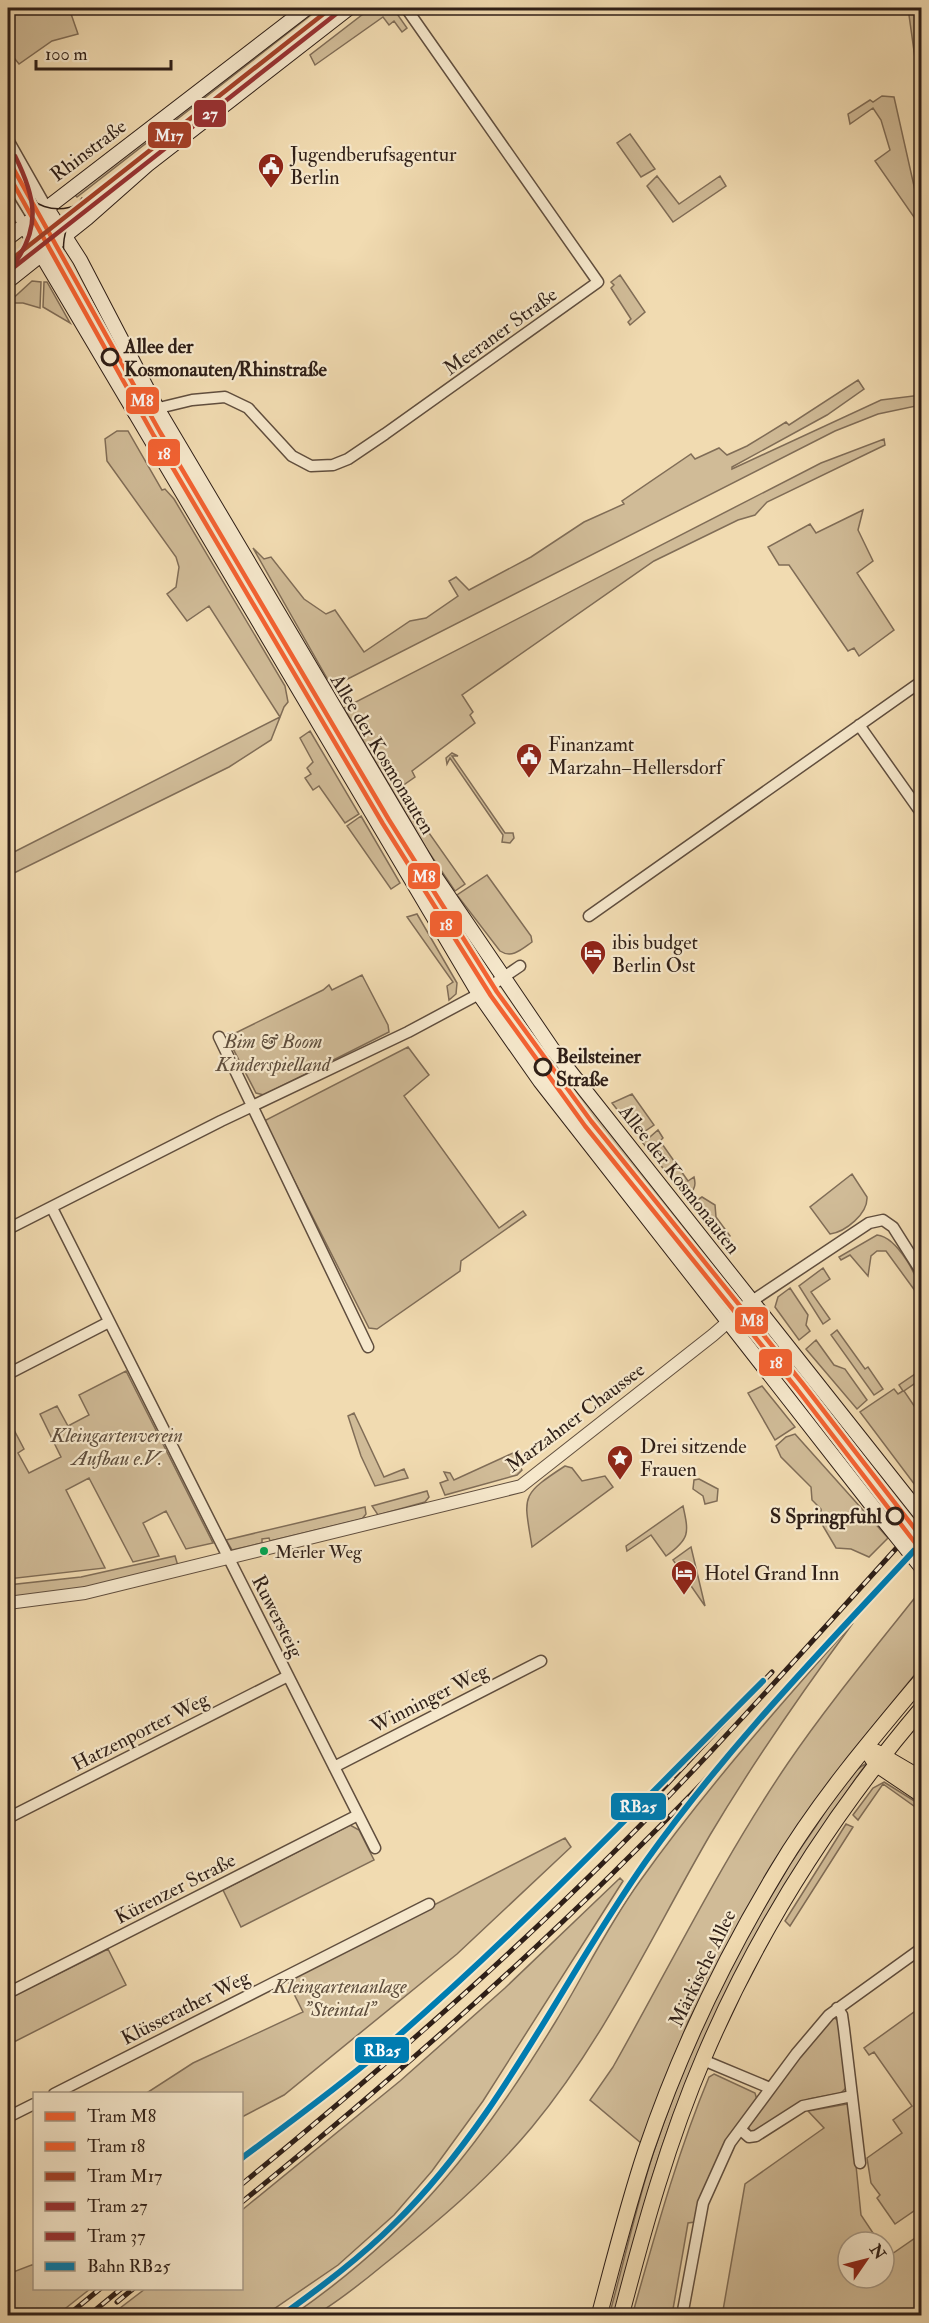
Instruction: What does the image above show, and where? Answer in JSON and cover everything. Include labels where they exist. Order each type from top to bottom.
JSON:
[{"type":"main road","name":"Rhinstraße","points":[[8,238],[307,8]]},
{"type":"main road","points":[[8,281],[43,255],[156,158],[349,8]]},
{"type":"main road","name":"Allee der Kosmonauten","points":[[46,207],[66,235],[157,408],[421,855],[553,1050],[921,1516]]},
{"type":"main road","name":"Allee der Kosmonauten","points":[[24,225],[479,994],[540,1081],[921,1568]]},
{"type":"main road","name":"Märkische Allee","points":[[599,2316],[646,2149],[700,2016],[743,1930],[778,1869],[818,1809],[921,1679]]},
{"type":"main road","name":"Märkische Allee","points":[[621,2316],[660,2176],[703,2060],[732,1995],[812,1855],[880,1759],[921,1708]]},
{"type":"main road","points":[[865,1748],[921,1795]]},
{"type":"main road","points":[[880,1759],[921,1779]]},
{"type":"street","name":"Meeraner Straße","points":[[134,414],[212,397],[237,401],[257,416],[292,456],[311,466],[333,465],[348,459],[386,434],[598,282],[406,8]]},
{"type":"street","name":"Allee der Kosmonauten","points":[[8,140],[46,207]]},
{"type":"street","name":"Allee der Kosmonauten","points":[[8,199],[24,225]]},
{"type":"street","points":[[589,916],[921,681]]},
{"type":"street","points":[[859,725],[921,814]]},
{"type":"street","points":[[8,1229],[408,1032],[479,994],[519,966]]},
{"type":"street","points":[[219,1037],[368,1347]]},
{"type":"street","name":"Ruwersteig","points":[[52,1208],[375,1848]]},
{"type":"street","name":"Marzahner Chaussee","points":[[8,1603],[85,1593],[521,1486],[752,1301],[869,1223],[883,1220],[893,1227],[921,1273]]},
{"type":"street","points":[[8,1374],[109,1322]]},
{"type":"street","name":"Winninger Weg","points":[[334,1767],[541,1661]]},
{"type":"street","name":"Hatzenporter Weg","points":[[8,1818],[288,1676]]},
{"type":"street","name":"Kürenzer Straße","points":[[8,1992],[358,1815]]},
{"type":"street","name":"Klüsserather Weg","points":[[58,2092],[429,1904]]},
{"type":"street","points":[[681,2316],[703,2203],[720,2162],[770,2088],[821,2024],[837,2008],[921,1948]]},
{"type":"street","points":[[837,2008],[842,2015],[860,2163]]},
{"type":"street","points":[[703,2060],[770,2088]]},
{"type":"street","points":[[741,2130],[749,2137],[756,2136],[804,2106],[852,2096]]},
{"type":"street","points":[[8,2117],[33,2104]]},
{"type":"green space","points":[[8,8],[69,8],[78,34],[52,41],[19,64],[11,54],[8,56]]},
{"type":"green space","points":[[315,8],[320,8],[77,197],[73,193]]},
{"type":"green space","points":[[333,8],[339,8],[87,212],[83,207],[93,198]]},
{"type":"green space","points":[[371,8],[393,8],[407,28],[402,32],[394,21],[389,25],[383,17],[315,65],[310,55]]},
{"type":"green space","points":[[908,8],[921,8],[921,101]]},
{"type":"green space","points":[[882,96],[894,97],[921,217],[921,233],[914,217],[875,161],[890,150],[881,120],[873,108],[850,124],[848,114],[870,100],[873,102]]},
{"type":"green space","points":[[630,134],[655,169],[641,177],[617,143]]},
{"type":"green space","points":[[657,176],[679,204],[720,176],[726,186],[673,222],[647,186]]},
{"type":"green space","points":[[620,275],[645,312],[630,325],[628,322],[631,319],[611,288],[614,285],[611,282]]},
{"type":"green space","points":[[32,281],[41,282],[40,308],[23,303],[8,303]]},
{"type":"green space","points":[[44,282],[47,282],[70,323],[43,307]]},
{"type":"green space","points":[[858,380],[864,389],[827,415],[732,469],[881,400],[921,395],[921,405],[878,414],[835,431],[332,687],[253,548],[264,559],[271,557],[304,599],[326,614],[335,610],[364,652],[410,621],[426,618],[458,596],[449,581],[456,577],[469,590],[531,557],[584,522],[624,504],[622,501],[691,454],[695,459],[719,448],[727,455],[747,446],[786,422],[789,425]]},
{"type":"green space","points":[[117,431],[128,431],[162,490],[165,489],[174,499],[285,686],[288,702],[271,740],[229,767],[8,876],[8,855],[280,717],[209,606],[187,621],[167,594],[176,587],[179,567],[176,557],[107,461],[105,439]]},
{"type":"green space","points":[[884,439],[885,445],[767,502],[755,515],[738,520],[654,561],[462,695],[473,712],[470,715],[475,723],[412,771],[415,777],[398,789],[465,884],[455,891],[426,848],[344,708],[821,463]]},
{"type":"green space","points":[[863,510],[858,530],[873,561],[857,573],[894,630],[859,656],[854,648],[848,651],[789,565],[779,565],[768,547],[810,524],[816,533]]},
{"type":"green space","points":[[332,714],[486,959],[481,962],[330,716]]},
{"type":"green space","points":[[310,731],[359,814],[345,823],[319,786],[313,790],[305,778],[311,774],[307,768],[313,762],[300,738]]},
{"type":"green space","points":[[452,753],[458,756],[452,756],[505,833],[513,833],[514,838],[510,843],[502,842],[503,835],[450,758],[447,764],[446,758]]},
{"type":"green space","points":[[361,816],[400,883],[391,889],[347,826]]},
{"type":"green space","points":[[487,875],[531,936],[532,942],[513,954],[500,951],[457,895]]},
{"type":"green space","points":[[417,914],[457,983],[456,994],[449,1000],[447,986],[453,982],[407,917]]},
{"type":"green space","name":"Bim & Boom Kinderspielland","points":[[362,975],[388,1025],[389,1032],[264,1095],[256,1093],[227,1037],[329,985],[332,990]]},
{"type":"green space","points":[[408,1047],[429,1075],[404,1096],[499,1228],[523,1211],[526,1215],[461,1261],[460,1271],[377,1329],[369,1328],[264,1121]]},
{"type":"green space","points":[[569,1077],[734,1286],[729,1290],[563,1081]]},
{"type":"green space","points":[[557,1086],[722,1296],[719,1298],[676,1243],[661,1229],[552,1089]]},
{"type":"green space","points":[[632,1094],[654,1125],[638,1136],[612,1103]]},
{"type":"green space","points":[[658,1130],[663,1138],[660,1141],[688,1181],[694,1177],[694,1189],[685,1196],[643,1143]]},
{"type":"green space","points":[[852,1174],[867,1197],[864,1210],[849,1226],[830,1234],[810,1207]]},
{"type":"green space","points":[[702,1197],[715,1205],[716,1217],[730,1236],[722,1243],[691,1204]]},
{"type":"green space","points":[[877,1235],[892,1243],[907,1261],[917,1281],[921,1299],[886,1251],[877,1251],[871,1256],[868,1276],[850,1255],[841,1260],[839,1257]]},
{"type":"green space","points":[[823,1268],[830,1279],[811,1292],[830,1319],[823,1324],[799,1286]]},
{"type":"green space","points":[[790,1288],[808,1315],[806,1325],[810,1331],[799,1340],[775,1307],[778,1297]]},
{"type":"green space","points":[[837,1330],[865,1369],[868,1367],[883,1389],[874,1395],[831,1335]]},
{"type":"green space","points":[[752,1336],[855,1468],[851,1471],[747,1340]]},
{"type":"green space","points":[[816,1340],[834,1365],[845,1369],[867,1400],[857,1409],[806,1349]]},
{"type":"green space","points":[[921,1370],[921,1379],[904,1391],[921,1416],[921,1493],[860,1412],[894,1389],[898,1394],[903,1391],[899,1385]]},
{"type":"green space","name":"Kleingartenverein Aufbau e.V.","points":[[126,1371],[213,1543],[186,1549],[166,1511],[143,1523],[159,1556],[133,1562],[89,1478],[66,1490],[105,1568],[8,1579],[8,1431],[13,1428],[24,1449],[18,1453],[29,1473],[61,1457],[40,1414],[57,1406],[68,1426],[89,1415],[79,1395]]},
{"type":"green space","points":[[762,1386],[795,1427],[775,1440],[748,1393]]},
{"type":"green space","points":[[354,1413],[384,1477],[404,1469],[408,1478],[375,1486],[361,1456],[348,1416]]},
{"type":"green space","points":[[795,1434],[888,1538],[869,1557],[851,1549],[836,1548],[823,1526],[821,1509],[812,1500],[811,1487],[781,1457],[776,1446],[786,1437]]},
{"type":"green space","points":[[513,1453],[522,1470],[517,1475],[445,1495],[440,1483],[448,1480],[444,1472],[450,1473],[454,1480]]},
{"type":"green space","points":[[565,1466],[572,1468],[582,1481],[605,1476],[613,1487],[532,1547],[527,1517],[528,1499],[539,1484]]},
{"type":"green space","points":[[699,1479],[718,1489],[717,1501],[705,1504],[703,1496],[693,1489],[694,1480]]},
{"type":"green space","points":[[427,1491],[429,1497],[425,1502],[378,1515],[372,1506]]},
{"type":"green space","points":[[683,1506],[686,1535],[674,1550],[666,1556],[651,1535],[627,1551],[626,1546]]},
{"type":"green space","points":[[365,1507],[366,1514],[362,1519],[270,1541],[269,1538],[262,1539],[262,1543],[232,1550],[226,1540]]},
{"type":"green space","points":[[691,1547],[705,1606],[673,1560]]},
{"type":"green space","points":[[175,1556],[178,1566],[87,1588],[8,1599],[8,1585],[81,1577]]},
{"type":"green space","points":[[921,1590],[921,1667],[846,1759],[740,1921],[688,2022],[641,2143],[590,2100],[613,2067],[719,1875],[788,1763],[853,1675]]},
{"type":"green space","points":[[853,1623],[744,1780],[710,1835],[605,2022],[583,2058],[532,2127],[498,2165],[461,2200],[368,2278],[317,2313],[309,2316],[293,2315],[336,2284],[409,2218],[471,2146],[528,2066],[617,1915],[640,1881],[716,1781]]},
{"type":"green space","points":[[867,1763],[777,1899],[725,1994],[702,2043],[663,2144],[614,2315],[609,2316],[653,2154],[685,2068],[722,1984],[790,1864],[838,1791],[859,1768]]},
{"type":"green space","points":[[884,1782],[921,1805],[921,1811],[883,1784],[858,1820],[853,1815],[873,1788]]},
{"type":"green space","points":[[846,1824],[853,1827],[790,1926],[785,1921]]},
{"type":"green space","points":[[350,1825],[359,1830],[374,1860],[241,1927],[223,1890]]},
{"type":"green space","name":"Kleingartenanlage \"Steintal\"","points":[[565,1838],[571,1847],[457,1954],[284,2095],[243,2116],[243,2092],[148,2092],[193,2063],[303,2012],[287,1980]]},
{"type":"green space","points":[[620,1878],[623,1881],[483,2101],[432,2171],[394,2215],[338,2265],[265,2315],[111,2315],[144,2290],[243,2290],[243,2209],[400,2081],[505,1988]]},
{"type":"green space","points":[[108,1949],[126,1985],[8,2045],[8,1999]]},
{"type":"green space","points":[[921,2007],[921,2206],[895,2224],[877,2198],[880,2195],[871,2183],[867,2158],[902,2133],[893,2120],[912,2106],[874,2052],[869,2055],[864,2048]]},
{"type":"green space","points":[[834,2017],[841,2024],[846,2088],[841,2093],[809,2099],[751,2133],[748,2126],[803,2050]]},
{"type":"green space","points":[[714,2074],[755,2093],[757,2100],[695,2222],[688,2223],[672,2315],[632,2316],[677,2165],[697,2106],[709,2077]]},
{"type":"green space","points":[[847,2104],[850,2106],[861,2215],[871,2230],[836,2230],[836,2290],[896,2290],[896,2251],[921,2234],[921,2309],[913,2316],[722,2316],[745,2184],[824,2128],[808,2111]]},
{"type":"green space","points":[[33,2264],[33,2290],[89,2290],[57,2315],[8,2315],[8,2274]]},
{"type":"tram line","name":"M17","points":[[8,262],[331,8]]},
{"type":"tram line","name":"27","points":[[13,268],[336,14]]},
{"type":"tram line","name":"37","points":[[14,264],[29,237],[32,224],[31,198],[15,156]]},
{"type":"tram line","name":"M8","points":[[8,159],[160,432],[389,820],[497,992],[591,1121],[803,1384],[922,1538]]},
{"type":"tram line","name":"18","points":[[8,174],[154,436],[383,824],[491,996],[585,1126],[797,1389],[916,1544]]},
{"type":"tram line","points":[[17,185],[30,198],[44,207],[61,209],[80,204]]},
{"type":"tram line","points":[[71,283],[64,261],[64,239],[70,218],[82,198]]},
{"type":"railway","points":[[243,2183],[409,2043],[570,1895],[701,1762],[912,1531]]},
{"type":"railway","points":[[655,1797],[772,1672]]},
{"type":"railway","points":[[243,2201],[384,2083],[522,1960],[664,1822],[715,1770],[747,1733]]},
{"type":"railway","points":[[67,2316],[99,2290]]},
{"type":"railway","points":[[88,2316],[120,2290]]},
{"type":"railway","points":[[117,2302],[132,2290]]},
{"type":"rail line","name":"RB25","points":[[281,2316],[368,2248],[432,2183],[467,2140],[498,2095],[615,1906],[710,1777],[779,1697],[922,1542]]},
{"type":"rail line","name":"RB25","points":[[243,2157],[348,2078],[432,2006],[576,1869],[763,1681]]},
{"type":"place","name":"Jugendberufsagentur Berlin","points":[[271,189]]},
{"type":"place","name":"Allee der Kosmonauten/Rhinstraße","points":[[110,357]]},
{"type":"place","name":"Finanzamt Marzahn–Hellersdorf","points":[[529,779]]},
{"type":"place","name":"ibis budget Berlin Ost","points":[[593,976]]},
{"type":"place","name":"Beilsteiner Straße","points":[[543,1067]]},
{"type":"place","name":"Drei sitzende Frauen","points":[[620,1481]]},
{"type":"place","name":"S Springpfuhl","points":[[895,1516]]},
{"type":"place","name":"Merler Weg","points":[[264,1551]]},
{"type":"place","name":"Hotel Grand Inn","points":[[684,1596]]}]
